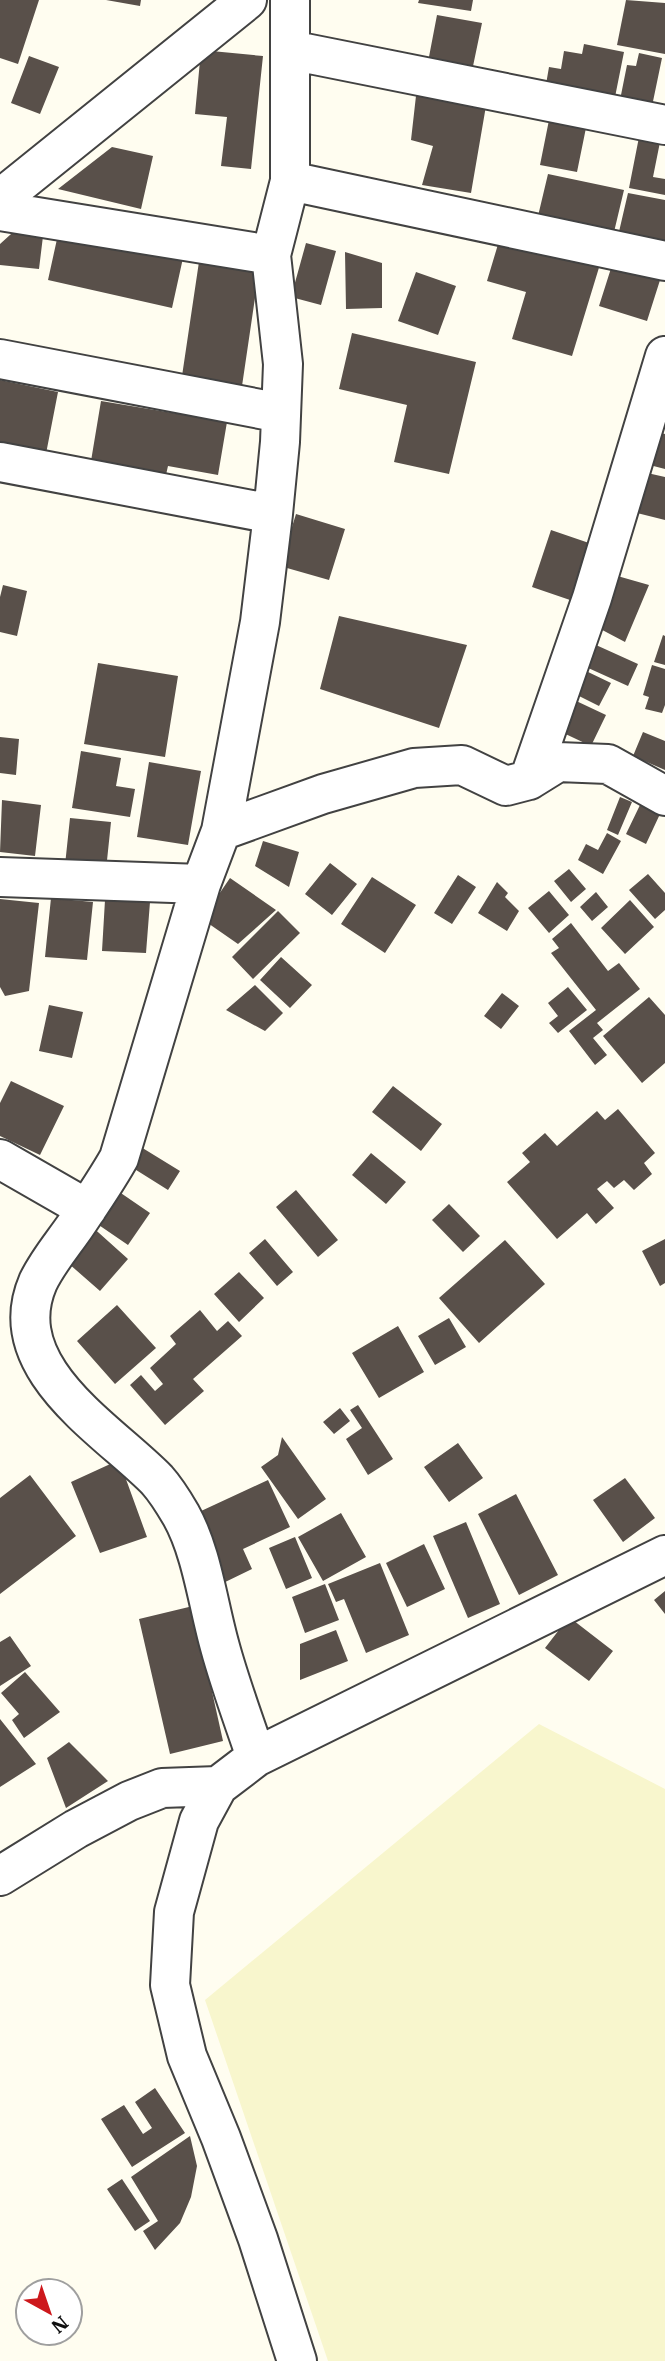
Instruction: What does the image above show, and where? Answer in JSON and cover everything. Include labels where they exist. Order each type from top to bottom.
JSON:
[{"type":"street","points":[[0,199],[247,0]]},
{"type":"street","points":[[256,1758],[220,1648],[192,1540],[183,1518],[158,1482],[61,1392],[41,1361],[34,1341],[30,1309],[38,1283],[52,1257],[119,1158],[201,884],[220,831],[260,622],[274,514],[283,363],[271,255],[290,181],[289,0]]},
{"type":"street","points":[[290,50],[665,125]]},
{"type":"street","points":[[290,181],[665,261]]},
{"type":"street","points":[[0,211],[271,255]]},
{"type":"street","points":[[529,780],[592,598],[665,356]]},
{"type":"street","points":[[0,359],[281,413]]},
{"type":"street","points":[[0,461],[274,514]]},
{"type":"street","points":[[220,831],[323,794],[414,768],[462,765],[506,786],[529,780],[558,762],[608,764],[665,796]]},
{"type":"street","points":[[0,877],[201,884]]},
{"type":"street","points":[[0,1158],[87,1209]]},
{"type":"street","points":[[297,2361],[230,2164],[187,2056],[170,1985],[174,1912],[199,1821],[218,1786],[256,1758],[665,1555]]},
{"type":"street","points":[[0,1876],[129,1801],[162,1788],[218,1786]]},
{"type":"shaded area","points":[[539,1724],[665,1789],[665,2361],[328,2361],[205,2000]]},
{"type":"building","points":[[0,0],[39,0],[18,64],[0,58]]},
{"type":"building","points":[[106,0],[141,0],[140,6]]},
{"type":"building","points":[[419,0],[473,0],[471,11],[418,3]]},
{"type":"building","points":[[626,0],[665,3],[665,54],[617,45]]},
{"type":"building","points":[[437,15],[482,23],[472,71],[428,62]]},
{"type":"building","points":[[584,44],[624,52],[614,102],[545,90],[549,67],[561,69],[564,51],[582,54]]},
{"type":"building","points":[[201,50],[263,56],[251,169],[221,166],[227,117],[195,114]]},
{"type":"building","points":[[639,53],[662,58],[651,111],[619,105],[627,65],[636,66]]},
{"type":"building","points":[[29,56],[59,67],[40,114],[11,103]]},
{"type":"building","points":[[417,87],[487,100],[471,193],[422,185],[433,146],[411,140]]},
{"type":"building","points":[[551,110],[588,118],[577,172],[540,165]]},
{"type":"building","points":[[640,132],[661,137],[653,177],[665,179],[665,195],[629,188]]},
{"type":"building","points":[[112,147],[153,156],[141,209],[58,189]]},
{"type":"building","points":[[548,174],[624,190],[614,232],[538,216]]},
{"type":"building","points":[[628,193],[665,200],[665,245],[618,236]]},
{"type":"building","points":[[21,225],[44,228],[39,269],[0,265],[0,244]]},
{"type":"building","points":[[59,230],[183,258],[172,308],[48,280]]},
{"type":"building","points":[[502,231],[601,261],[572,356],[512,339],[526,292],[487,281]]},
{"type":"building","points":[[306,243],[336,251],[321,305],[291,297]]},
{"type":"building","points":[[345,252],[382,263],[382,308],[346,309]]},
{"type":"building","points":[[200,255],[260,264],[242,386],[182,376]]},
{"type":"building","points":[[613,262],[661,277],[647,321],[599,306]]},
{"type":"building","points":[[416,272],[456,286],[438,335],[398,321]]},
{"type":"building","points":[[352,333],[476,362],[449,474],[394,462],[407,405],[339,389]]},
{"type":"building","points":[[0,380],[58,392],[44,464],[0,455]]},
{"type":"building","points":[[101,401],[227,422],[218,475],[168,466],[165,479],[90,467]]},
{"type":"building","points":[[648,429],[665,434],[665,469],[638,462]]},
{"type":"building","points":[[634,470],[665,477],[665,520],[625,510]]},
{"type":"building","points":[[296,514],[345,529],[329,580],[280,566]]},
{"type":"building","points":[[551,530],[589,543],[570,600],[532,587]]},
{"type":"building","points":[[607,573],[649,585],[625,642],[589,623]]},
{"type":"building","points":[[3,585],[27,591],[17,636],[0,632],[0,597]]},
{"type":"building","points":[[339,616],[467,645],[439,728],[320,689]]},
{"type":"building","points":[[663,635],[665,636],[665,665],[654,662]]},
{"type":"building","points":[[596,645],[638,664],[628,686],[586,667]]},
{"type":"building","points":[[98,663],[178,676],[165,757],[84,744]]},
{"type":"building","points":[[652,665],[665,669],[665,705],[662,713],[645,709],[649,697],[643,695]]},
{"type":"building","points":[[586,671],[611,683],[599,706],[575,694]]},
{"type":"building","points":[[572,699],[606,715],[591,746],[557,730]]},
{"type":"building","points":[[643,732],[665,741],[665,770],[633,756]]},
{"type":"building","points":[[0,737],[19,739],[16,775],[0,773]]},
{"type":"building","points":[[81,751],[121,758],[116,786],[135,789],[130,817],[72,808]]},
{"type":"building","points":[[149,762],[201,771],[188,845],[137,837]]},
{"type":"building","points":[[620,797],[632,802],[618,835],[607,830]]},
{"type":"building","points":[[2,800],[41,805],[35,856],[0,852]]},
{"type":"building","points":[[640,805],[660,814],[646,844],[626,834]]},
{"type":"building","points":[[70,818],[111,822],[106,870],[65,865]]},
{"type":"building","points":[[607,833],[621,841],[603,874],[578,860],[586,844],[598,850]]},
{"type":"building","points":[[263,841],[299,852],[289,887],[255,866]]},
{"type":"building","points":[[330,863],[357,884],[332,915],[305,894]]},
{"type":"building","points":[[569,869],[586,889],[571,902],[554,881]]},
{"type":"building","points":[[648,874],[665,893],[665,910],[655,919],[629,890]]},
{"type":"building","points":[[458,875],[476,887],[452,924],[434,913]]},
{"type":"building","points":[[372,877],[416,905],[385,953],[341,924]]},
{"type":"building","points":[[230,878],[276,910],[238,944],[202,919]]},
{"type":"building","points":[[497,882],[508,893],[505,897],[519,911],[507,931],[478,913]]},
{"type":"building","points":[[549,891],[569,915],[549,933],[528,908]]},
{"type":"building","points":[[596,892],[608,907],[592,921],[580,907]]},
{"type":"building","points":[[51,898],[93,902],[87,960],[45,957]]},
{"type":"building","points":[[0,899],[39,903],[29,991],[5,996],[0,987]]},
{"type":"building","points":[[105,900],[150,902],[146,953],[102,951]]},
{"type":"building","points":[[630,900],[654,927],[625,954],[601,928]]},
{"type":"building","points":[[278,911],[300,933],[253,979],[232,957]]},
{"type":"building","points":[[571,923],[608,971],[619,963],[640,989],[597,1023],[603,1030],[593,1038],[607,1055],[595,1065],[569,1031],[596,1010],[551,953],[559,948],[552,939]]},
{"type":"building","points":[[281,957],[312,985],[290,1008],[260,980]]},
{"type":"building","points":[[255,985],[283,1013],[265,1031],[226,1010]]},
{"type":"building","points":[[568,987],[587,1010],[558,1033],[549,1023],[558,1016],[548,1003]]},
{"type":"building","points":[[502,993],[519,1006],[501,1029],[484,1016]]},
{"type":"building","points":[[649,997],[665,1015],[665,1063],[642,1083],[603,1036]]},
{"type":"building","points":[[49,1005],[83,1012],[72,1058],[39,1051]]},
{"type":"building","points":[[11,1081],[64,1106],[40,1155],[0,1136],[0,1103]]},
{"type":"building","points":[[393,1086],[442,1124],[421,1151],[372,1112]]},
{"type":"building","points":[[618,1109],[655,1153],[644,1163],[652,1174],[634,1190],[624,1180],[614,1188],[607,1181],[597,1189],[614,1208],[596,1224],[587,1213],[557,1239],[507,1182],[530,1162],[522,1153],[545,1133],[557,1146],[597,1111],[605,1120]]},
{"type":"building","points":[[136,1144],[180,1171],[168,1190],[125,1163]]},
{"type":"building","points":[[371,1153],[406,1182],[386,1204],[352,1175]]},
{"type":"building","points":[[112,1187],[150,1213],[128,1245],[90,1219]]},
{"type":"building","points":[[296,1190],[338,1240],[318,1257],[276,1207]]},
{"type":"building","points":[[449,1204],[480,1236],[463,1252],[432,1220]]},
{"type":"building","points":[[89,1224],[128,1259],[100,1291],[60,1256]]},
{"type":"building","points":[[265,1239],[293,1272],[277,1286],[249,1253]]},
{"type":"building","points":[[665,1239],[665,1283],[660,1286],[642,1251]]},
{"type":"building","points":[[505,1240],[545,1284],[479,1343],[439,1298]]},
{"type":"building","points":[[239,1272],[264,1298],[239,1322],[214,1294]]},
{"type":"building","points":[[117,1305],[156,1348],[115,1384],[77,1341]]},
{"type":"building","points":[[200,1310],[217,1331],[228,1321],[242,1336],[193,1379],[204,1391],[165,1425],[130,1385],[141,1375],[155,1391],[163,1384],[150,1368],[176,1344],[170,1336]]},
{"type":"building","points":[[449,1318],[466,1347],[435,1365],[418,1336]]},
{"type":"building","points":[[398,1326],[424,1372],[379,1398],[352,1353]]},
{"type":"building","points":[[358,1405],[393,1459],[368,1475],[346,1439],[362,1428],[350,1410]]},
{"type":"building","points":[[340,1408],[350,1421],[334,1434],[323,1422]]},
{"type":"building","points":[[282,1437],[326,1499],[298,1519],[261,1467],[278,1455]]},
{"type":"building","points":[[458,1443],[483,1478],[449,1502],[424,1467]]},
{"type":"building","points":[[119,1460],[147,1537],[100,1553],[71,1482]]},
{"type":"building","points":[[30,1475],[76,1536],[0,1594],[0,1498]]},
{"type":"building","points":[[625,1478],[655,1518],[623,1542],[593,1500]]},
{"type":"building","points":[[268,1480],[290,1527],[243,1549],[252,1569],[217,1586],[186,1518]]},
{"type":"building","points":[[516,1494],[558,1575],[519,1595],[478,1514]]},
{"type":"building","points":[[341,1513],[366,1557],[323,1581],[298,1537]]},
{"type":"building","points":[[466,1522],[500,1604],[468,1618],[433,1536]]},
{"type":"building","points":[[295,1537],[312,1578],[286,1589],[269,1548]]},
{"type":"building","points":[[424,1544],[445,1589],[407,1607],[386,1563]]},
{"type":"building","points":[[380,1563],[409,1635],[366,1653],[344,1599],[336,1602],[328,1584]]},
{"type":"building","points":[[325,1584],[339,1620],[305,1633],[292,1597]]},
{"type":"building","points":[[665,1591],[665,1614],[654,1600]]},
{"type":"building","points":[[193,1606],[223,1741],[170,1754],[139,1619]]},
{"type":"building","points":[[569,1617],[613,1651],[589,1681],[545,1648]]},
{"type":"building","points":[[336,1630],[348,1661],[300,1680],[300,1644]]},
{"type":"building","points":[[10,1636],[31,1666],[0,1686],[0,1642]]},
{"type":"building","points":[[25,1672],[60,1712],[24,1738],[12,1720],[19,1714],[1,1693]]},
{"type":"building","points":[[0,1719],[36,1764],[0,1787]]},
{"type":"building","points":[[69,1742],[108,1781],[66,1808],[47,1758]]},
{"type":"building","points":[[155,2088],[185,2133],[132,2167],[101,2119],[124,2105],[143,2134],[152,2128],[135,2102]]},
{"type":"building","points":[[190,2136],[197,2166],[191,2197],[180,2223],[155,2250],[143,2231],[158,2221],[131,2177]]},
{"type":"building","points":[[122,2179],[150,2221],[135,2231],[107,2189]]}]
